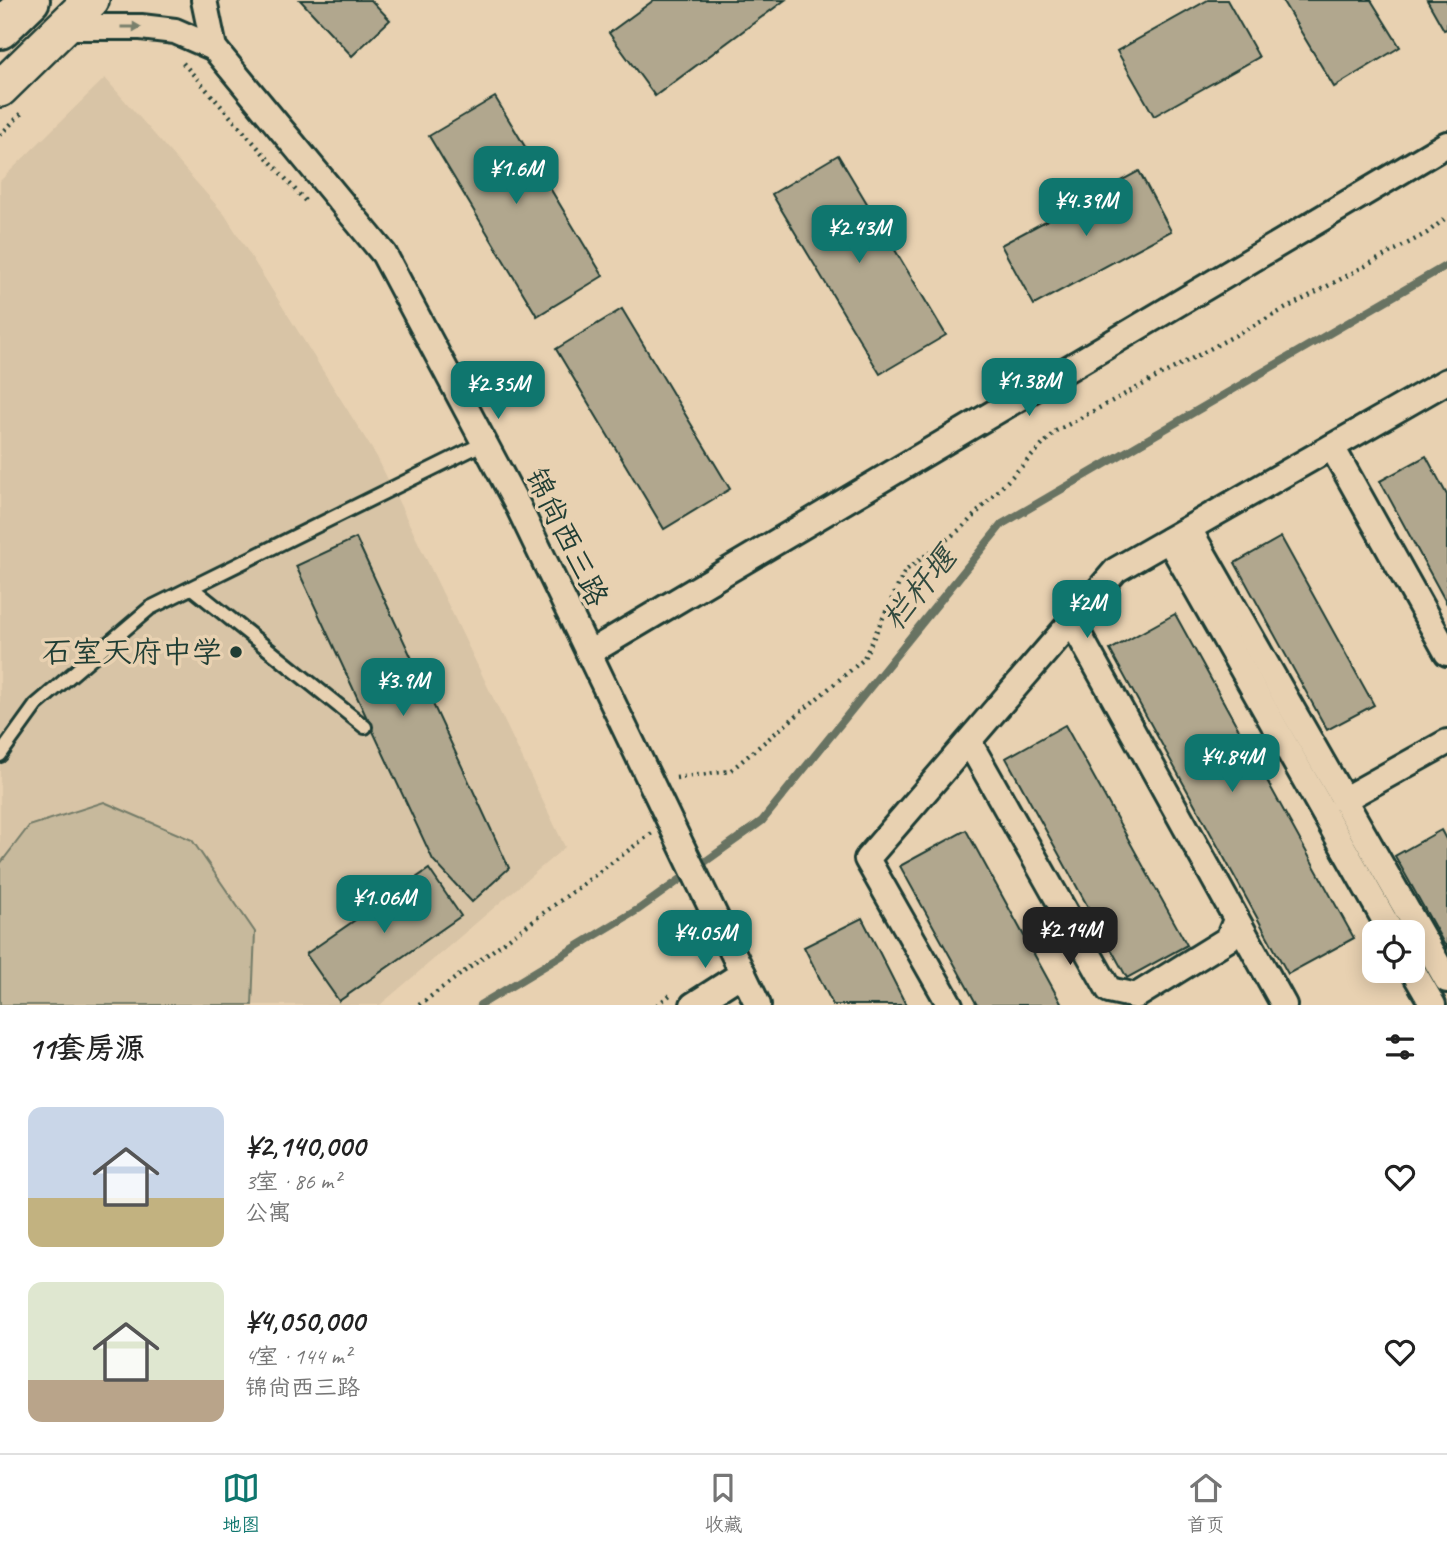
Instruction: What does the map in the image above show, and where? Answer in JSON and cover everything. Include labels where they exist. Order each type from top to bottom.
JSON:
[{"type":"highway","points":[[0,29],[30,0]]},
{"type":"main road","points":[[14,98],[63,27],[91,0]]},
{"type":"street","points":[[204,0],[214,48]]},
{"type":"street","points":[[63,27],[163,29],[214,48]]},
{"type":"street","name":"锦尚西三路","points":[[214,48],[384,254],[484,443],[589,653],[758,1005]]},
{"type":"street","points":[[589,653],[1447,144]]},
{"type":"street","points":[[950,1005],[867,859],[1116,570],[1447,381]]},
{"type":"street","points":[[1332,447],[1447,653]]},
{"type":"street","points":[[1179,535],[1343,800],[1447,980]]},
{"type":"street","points":[[1179,535],[1385,920]]},
{"type":"street","points":[[1072,622],[1284,1005]]},
{"type":"street","points":[[969,742],[1109,990],[1136,996],[1227,939],[1236,919]]},
{"type":"street","points":[[1343,800],[1447,742]]},
{"type":"street","points":[[693,1005],[743,973]]},
{"type":"street","points":[[1420,983],[1433,1005]]},
{"type":"lane","points":[[0,755],[36,705],[150,608],[484,443]]},
{"type":"lane","points":[[192,587],[365,727]]},
{"type":"path","points":[[177,55],[312,209]]},
{"type":"path","points":[[0,135],[14,98]]},
{"type":"path","points":[[651,782],[730,771],[863,660],[905,571],[962,528],[1056,431],[1427,233],[1447,217]]},
{"type":"path","points":[[419,1005],[669,820]]},
{"type":"shaded area","name":"石室天府中学","points":[[105,78],[225,215],[377,457],[565,847],[380,1005],[0,1005],[0,181]]},
{"type":"shaded area","points":[[104,802],[192,840],[255,932],[252,1005],[0,1005],[0,864],[29,826]]},
{"type":"building","points":[[300,0],[371,0],[390,20],[352,56]]},
{"type":"building","points":[[654,0],[785,0],[655,96],[609,33]]},
{"type":"building","points":[[1208,0],[1227,0],[1259,57],[1154,116],[1117,51]]},
{"type":"building","points":[[1282,0],[1371,0],[1400,47],[1334,87]]},
{"type":"building","points":[[1427,0],[1447,0],[1447,29],[1444,30]]},
{"type":"building","points":[[495,97],[603,276],[537,316],[429,136]]},
{"type":"building","points":[[838,155],[946,335],[880,374],[772,194]]},
{"type":"building","points":[[1139,171],[1171,231],[1034,305],[1001,245]]},
{"type":"building","points":[[622,309],[730,489],[664,529],[556,349]]},
{"type":"building","points":[[1426,456],[1447,495],[1447,604],[1380,481]]},
{"type":"building","points":[[1281,537],[1374,705],[1327,730],[1235,563]]},
{"type":"building","points":[[356,538],[509,868],[472,902],[433,860],[296,566]]},
{"type":"building","points":[[1175,614],[1354,938],[1288,974],[1110,650]]},
{"type":"building","points":[[1065,725],[1187,945],[1127,978],[1006,758]]},
{"type":"building","points":[[966,830],[1062,1005],[977,1005],[900,866]]},
{"type":"building","points":[[1441,830],[1447,841],[1447,949],[1395,856]]},
{"type":"building","points":[[429,869],[461,916],[339,1001],[306,954]]},
{"type":"building","points":[[862,918],[906,1005],[833,1005],[804,947]]},
{"type":"waterway","name":"栏杆堰","points":[[480,1005],[639,909],[762,821],[1002,524],[1447,265]]},
{"type":"place","name":"石室天府中学","points":[[236,652]]}]
